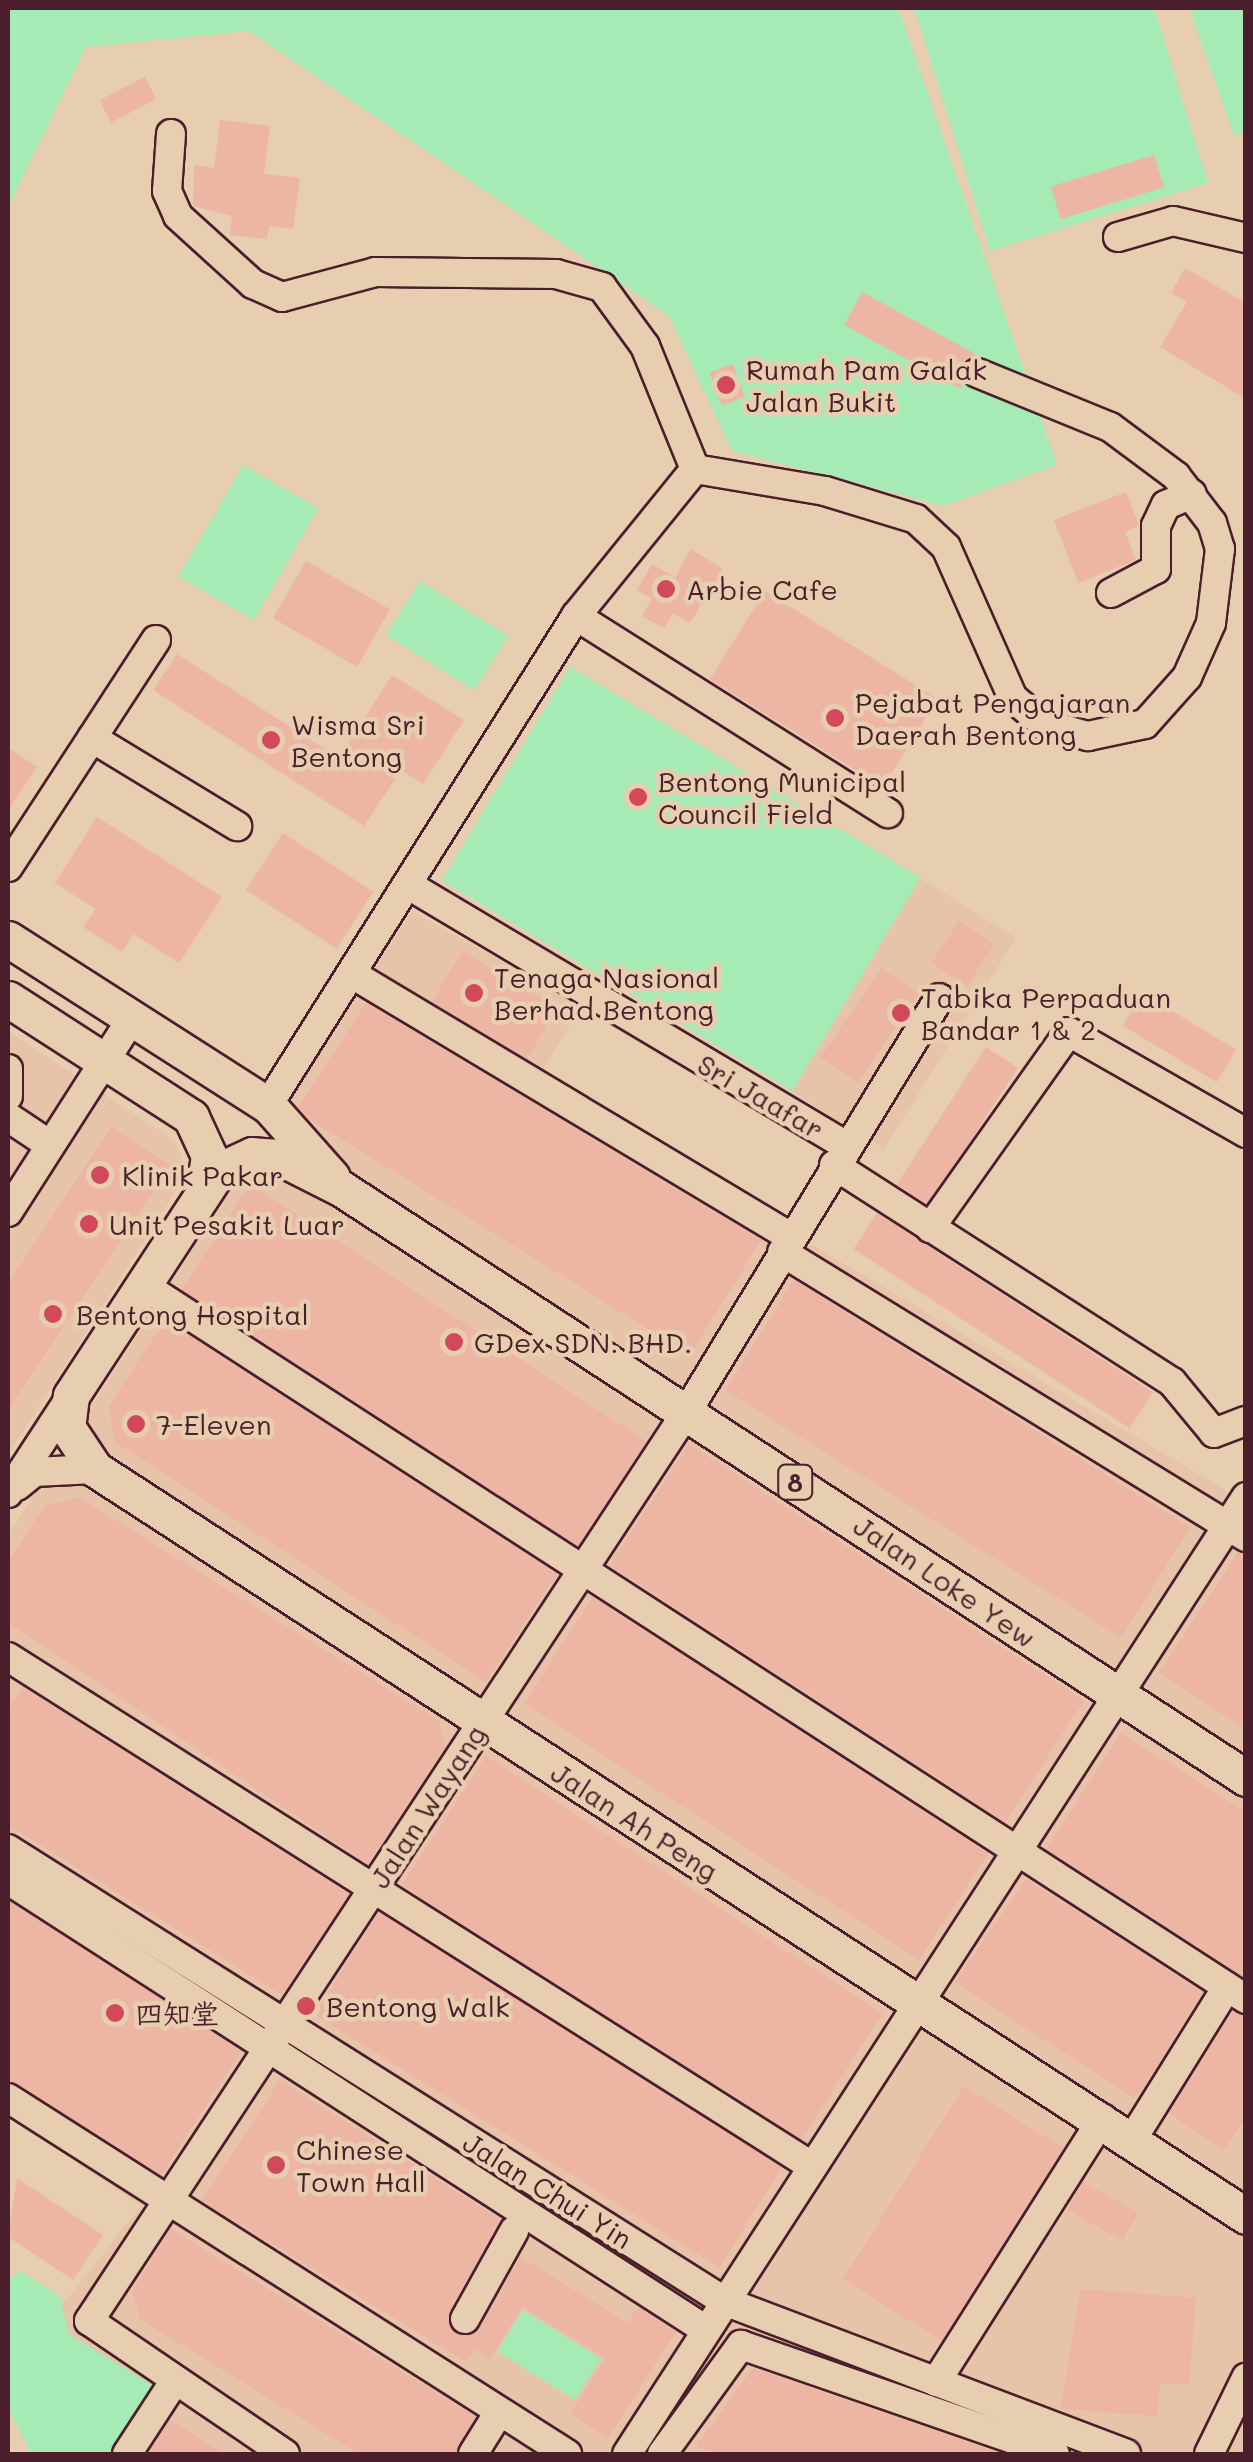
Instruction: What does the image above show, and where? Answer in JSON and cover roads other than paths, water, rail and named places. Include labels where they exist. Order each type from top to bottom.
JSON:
[{"type":"main road","name":"8","points":[[8,939],[268,1104],[342,1189]]},
{"type":"main road","points":[[8,999],[192,1117],[208,1156],[203,1192]]},
{"type":"main road","points":[[70,1396],[218,1171],[252,1155],[279,1158],[342,1189]]},
{"type":"main road","name":"Jalan Loke Yew","points":[[342,1189],[1246,1778]]},
{"type":"main road","name":"Jalan Ah Peng","points":[[70,1396],[67,1427],[95,1470],[482,1723],[1118,2128],[1246,2216]]},
{"type":"street","points":[[170,134],[170,202],[253,284],[282,298],[344,275],[439,272],[556,274],[602,288],[645,346],[695,469]]},
{"type":"street","points":[[1118,237],[1173,220],[1246,238]]},
{"type":"street","points":[[695,469],[825,491],[916,520],[946,547],[1013,698],[1044,724],[1088,736],[1164,712],[1211,622],[1220,549],[1192,494],[1110,427],[978,373]]},
{"type":"street","points":[[268,1104],[410,886],[576,616],[695,469]]},
{"type":"street","points":[[1111,593],[1156,570],[1156,526],[1166,506],[1192,494]]},
{"type":"street","points":[[576,616],[888,814]]},
{"type":"street","points":[[8,867],[156,640]]},
{"type":"street","points":[[92,738],[237,826]]},
{"type":"street","name":"Sri Jaafar","points":[[410,886],[839,1155],[686,1413]]},
{"type":"street","points":[[352,974],[1237,1531]]},
{"type":"street","points":[[939,998],[839,1155],[930,1228],[1172,1382],[1214,1433],[1246,1421]]},
{"type":"street","points":[[8,1212],[132,1018]]},
{"type":"street","points":[[930,1228],[1069,1032],[1246,1133]]},
{"type":"street","points":[[8,1068],[8,1096]]},
{"type":"street","points":[[8,1117],[50,1145]]},
{"type":"street","points":[[143,1285],[1236,1993],[1118,2128],[936,2382]]},
{"type":"street","points":[[8,1494],[70,1396]]},
{"type":"street","name":"Jalan Wayang","points":[[174,2382],[88,2324],[166,2198],[686,1413]]},
{"type":"street","points":[[8,1494],[34,1472],[95,1470]]},
{"type":"street","points":[[1055,2454],[742,2346],[664,2454],[631,2448],[810,2165],[923,2005],[1118,1698],[1237,1531],[1246,1497]]},
{"type":"street","points":[[8,1657],[810,2165]]},
{"type":"street","name":"Jalan Chui Yin","points":[[8,1848],[724,2301],[1118,2453]]},
{"type":"street","name":"Jalan Chui Yin","points":[[8,1880],[706,2330]]},
{"type":"street","points":[[8,2098],[567,2454]]},
{"type":"street","points":[[466,2319],[514,2232]]},
{"type":"street","points":[[1209,2454],[1246,2378]]},
{"type":"street","points":[[127,2454],[174,2382],[285,2454]]},
{"type":"street","points":[[473,2454],[499,2412]]},
{"type":"place","name":"Rumah Pam Galak Jalan Bukit","points":[[726,385]]},
{"type":"place","name":"Arbie Cafe","points":[[666,589]]},
{"type":"place","name":"Pejabat Pengajaran Daerah Bentong","points":[[835,718]]},
{"type":"place","name":"Wisma Sri Bentong","points":[[271,740]]},
{"type":"place","name":"Bentong Municipal Council Field","points":[[638,797]]},
{"type":"place","name":"Tenaga Nasional Berhad Bentong","points":[[474,993]]},
{"type":"place","name":"Tabika Perpaduan Bandar 1 & 2","points":[[901,1013]]},
{"type":"place","name":"Klinik Pakar","points":[[100,1175]]},
{"type":"place","name":"Unit Pesakit Luar","points":[[89,1224]]},
{"type":"place","name":"Bentong Hospital","points":[[53,1314]]},
{"type":"place","name":"GDex SDN. BHD.","points":[[454,1342]]},
{"type":"place","name":"7-Eleven","points":[[136,1424]]},
{"type":"place","name":"Bentong Walk","points":[[306,2006]]},
{"type":"place","name":"四知堂","points":[[115,2013]]},
{"type":"place","name":"Chinese Town Hall","points":[[276,2165]]}]
